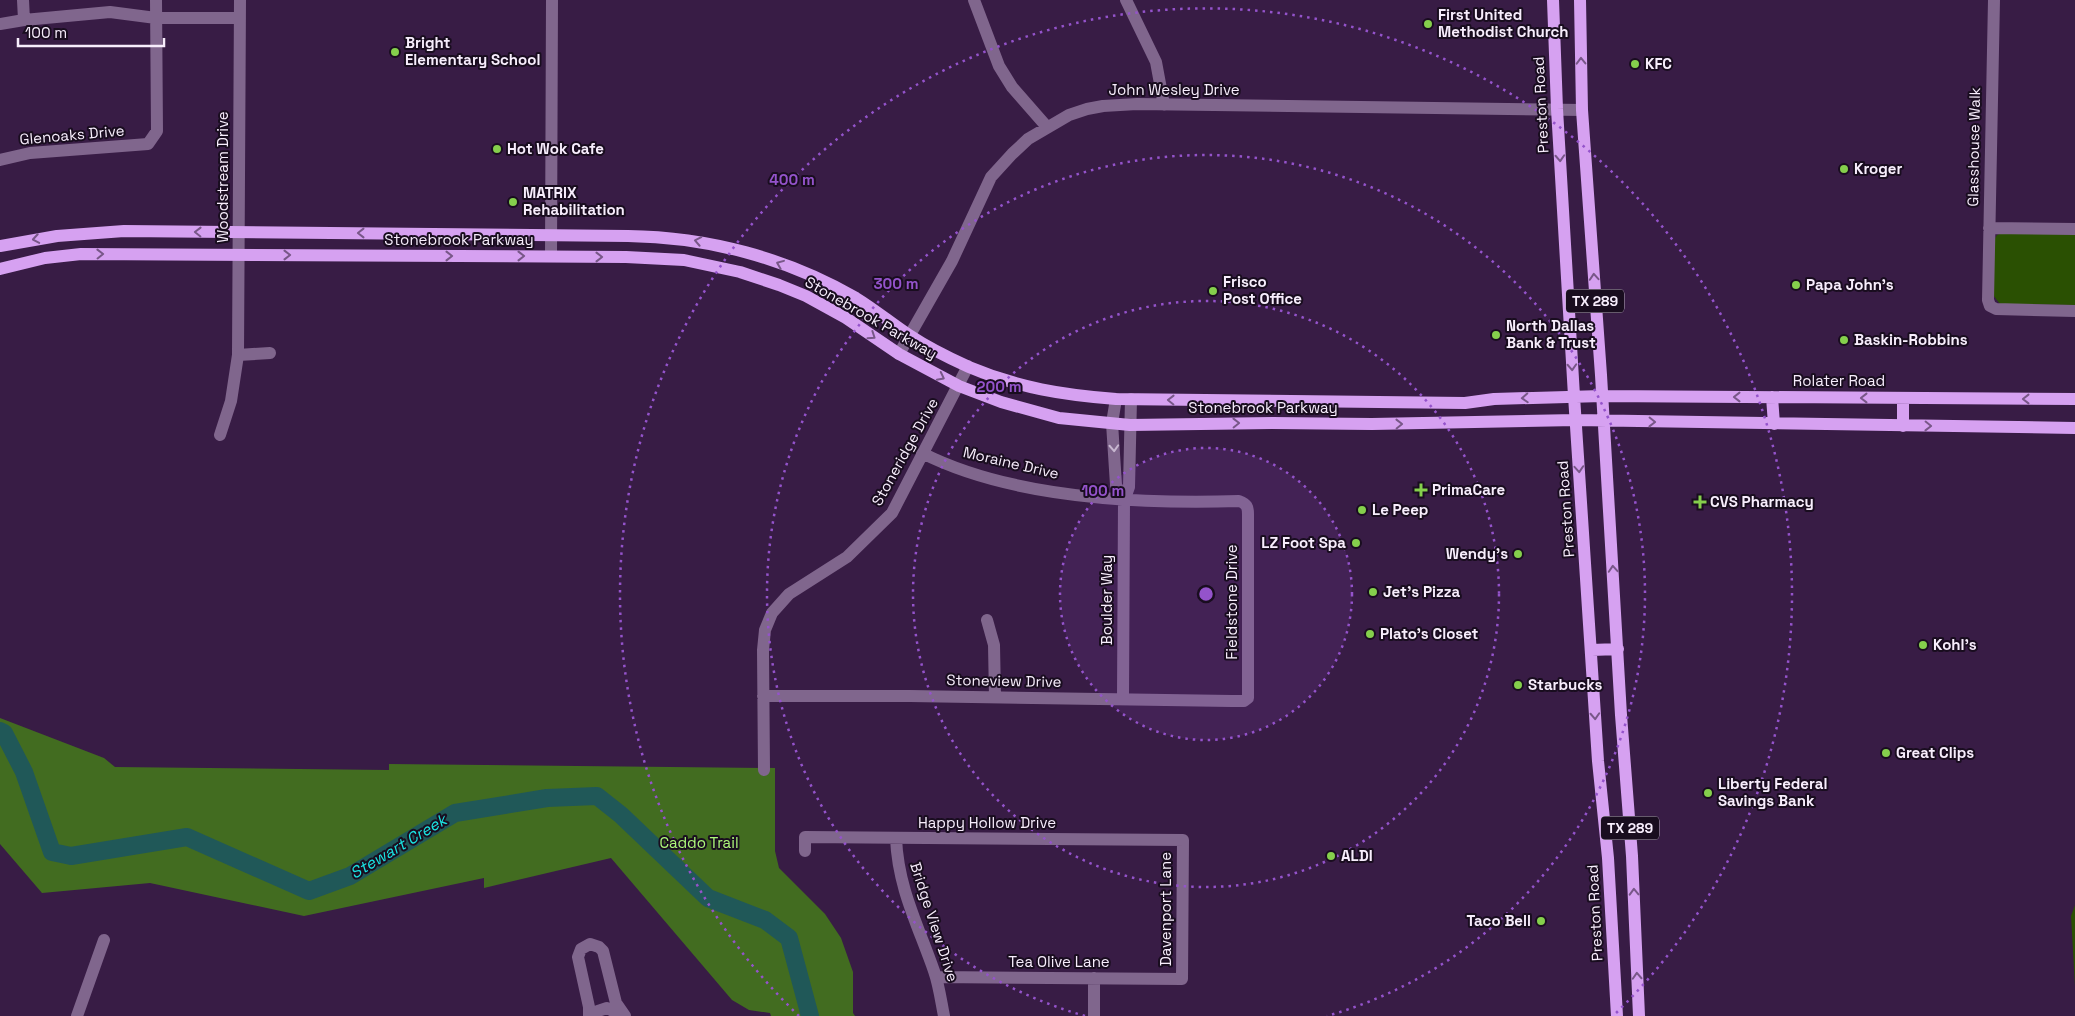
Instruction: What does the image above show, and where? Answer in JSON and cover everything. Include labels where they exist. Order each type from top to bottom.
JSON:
[{"type":"main road","name":"Preston Road","points":[[1553,0],[1557,109],[1574,396],[1598,761],[1608,858],[1617,1016]]},
{"type":"main road","name":"TX 289","points":[[1580,0],[1582,110],[1632,856],[1639,1016]]},
{"type":"main road","name":"Stonebrook Parkway","points":[[0,246],[57,236],[124,231],[655,236],[694,240],[761,257],[814,278],[856,298],[910,336],[968,366],[1004,380],[1066,395],[1116,399],[1465,403],[1494,399],[1602,396]]},
{"type":"main road","points":[[740,272],[745,252]]},
{"type":"main road","name":"Stonebrook Parkway","points":[[0,269],[45,258],[81,254],[653,257],[684,260],[740,272],[806,296],[846,318],[899,354],[959,386],[1001,402],[1059,418],[1130,425],[1603,421]]},
{"type":"main road","points":[[755,277],[761,257]]},
{"type":"main road","name":"Rolater Road","points":[[1602,396],[2075,399]]},
{"type":"main road","points":[[1772,397],[1774,424]]},
{"type":"main road","points":[[1903,398],[1903,426]]},
{"type":"main road","points":[[1272,401],[1272,423]]},
{"type":"main road","points":[[1372,424],[1374,402]]},
{"type":"main road","points":[[1603,421],[2075,428]]},
{"type":"main road","points":[[1592,650],[1618,649]]},
{"type":"main road","points":[[1613,942],[1635,941]]},
{"type":"main road","points":[[1614,959],[1636,957]]},
{"type":"street","points":[[23,0],[24,20]]},
{"type":"street","points":[[156,0],[156,18]]},
{"type":"street","name":"Woodstream Drive","points":[[220,435],[231,401],[238,355],[240,0]]},
{"type":"street","points":[[551,256],[552,0]]},
{"type":"street","points":[[974,0],[999,66],[1012,87],[1046,127]]},
{"type":"street","points":[[1126,0],[1156,62],[1164,105]]},
{"type":"street","name":"Glasshouse Walk","points":[[1994,0],[1987,294],[1990,306],[1996,309],[2075,311]]},
{"type":"street","points":[[0,24],[110,12],[156,18],[240,18]]},
{"type":"street","name":"Glenoaks Drive","points":[[0,160],[30,153],[148,144],[157,131],[156,18]]},
{"type":"street","name":"John Wesley Drive","points":[[899,354],[952,261],[992,177],[1028,139],[1069,115],[1087,109],[1128,105],[1582,110]]},
{"type":"street","points":[[1989,228],[2075,229]]},
{"type":"street","points":[[238,355],[270,353]]},
{"type":"street","name":"Stoneridge Drive","points":[[764,770],[764,630],[772,613],[789,594],[848,557],[892,513],[968,366]]},
{"type":"street","name":"Boulder Way","points":[[1116,399],[1112,423],[1116,485],[1124,500]]},
{"type":"street","name":"Boulder Way","points":[[1123,699],[1124,500],[1129,487],[1131,399]]},
{"type":"street","name":"Moraine Drive","points":[[922,453],[943,463],[989,477],[1040,488],[1124,500],[1240,500],[1244,503]]},
{"type":"street","name":"Fieldstone Drive","points":[[1244,503],[1248,507],[1249,692],[1248,698],[1244,701]]},
{"type":"street","points":[[987,620],[994,645],[995,697]]},
{"type":"street","name":"Stoneview Drive","points":[[763,696],[1244,701]]},
{"type":"street","name":"Happy Hollow Drive","points":[[805,851],[805,838],[1183,840]]},
{"type":"street","name":"Bridge View Drive","points":[[896,838],[897,863],[903,888],[936,977],[944,1016]]},
{"type":"street","name":"Davenport Lane","points":[[1182,979],[1183,840]]},
{"type":"street","points":[[77,1016],[104,940]]},
{"type":"street","points":[[589,1016],[588,1002],[578,957],[582,948],[592,944],[599,947],[603,952],[615,1000],[624,1016]]},
{"type":"street","name":"Tea Olive Lane","points":[[936,977],[1182,979]]},
{"type":"street","points":[[1094,978],[1094,1016]]},
{"type":"street","points":[[593,1016],[598,1011],[607,1008],[624,1016]]},
{"type":"green space","points":[[2002,233],[2075,234],[2075,305],[2000,304],[1993,295],[1994,240],[1997,235]]},
{"type":"green space","name":"Caddo Trail","points":[[0,718],[104,758],[115,767],[389,770],[389,764],[775,768],[775,851],[779,868],[825,914],[841,938],[853,972],[853,1013],[855,1016],[771,1016],[770,1013],[749,1010],[732,1000],[611,858],[484,888],[484,878],[304,916],[150,883],[42,893],[0,844]]},
{"type":"green space","points":[[2075,905],[2075,986],[2071,916]]},
{"type":"waterway","name":"Stewart Creek","points":[[0,731],[4,733],[24,772],[52,852],[71,856],[187,837],[309,891],[350,876],[455,813],[547,798],[597,796],[621,815],[708,898],[765,920],[789,938],[810,1016]]},
{"type":"place","name":"First United Methodist Church","points":[[1428,24]]},
{"type":"place","name":"Bright Elementary School","points":[[395,52]]},
{"type":"place","name":"KFC","points":[[1635,64]]},
{"type":"place","name":"Hot Wok Cafe","points":[[497,149]]},
{"type":"place","name":"Kroger","points":[[1844,169]]},
{"type":"place","name":"MATRIX Rehabilitation","points":[[513,202]]},
{"type":"place","name":"Papa John's","points":[[1796,285]]},
{"type":"place","name":"Frisco Post Office","points":[[1213,291]]},
{"type":"place","name":"North Dallas Bank & Trust","points":[[1496,335]]},
{"type":"place","name":"Baskin-Robbins","points":[[1844,340]]},
{"type":"place","name":"PrimaCare","points":[[1421,490]]},
{"type":"place","name":"CVS Pharmacy","points":[[1700,502]]},
{"type":"place","name":"Le Peep","points":[[1362,510]]},
{"type":"place","name":"LZ Foot Spa","points":[[1356,543]]},
{"type":"place","name":"Wendy's","points":[[1518,554]]},
{"type":"place","name":"Jet's Pizza","points":[[1373,592]]},
{"type":"place","name":"Plato's Closet","points":[[1370,634]]},
{"type":"place","name":"Kohl's","points":[[1923,645]]},
{"type":"place","name":"Starbucks","points":[[1518,685]]},
{"type":"place","name":"Great Clips","points":[[1886,753]]},
{"type":"place","name":"Liberty Federal Savings Bank","points":[[1708,793]]},
{"type":"place","name":"ALDI","points":[[1331,856]]},
{"type":"place","name":"Taco Bell","points":[[1541,921]]}]
